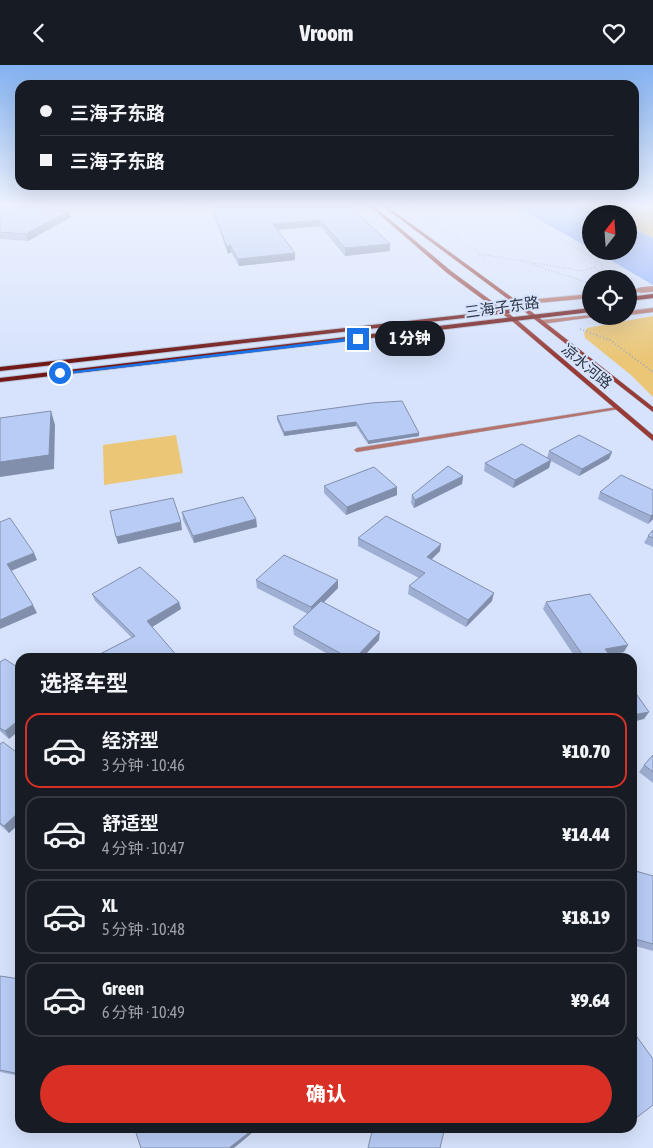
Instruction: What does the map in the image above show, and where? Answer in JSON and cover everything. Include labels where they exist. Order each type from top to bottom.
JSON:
[{"type":"main road","points":[[637,297],[650,294]]},
{"type":"main road","points":[[637,301],[650,294]]},
{"type":"main road","name":"三海子东路","points":[[0,369],[582,304]]},
{"type":"main road","name":"三海子东路","points":[[0,380],[582,311]]},
{"type":"street","name":"凉水河路","points":[[431,258],[514,320],[653,439]]},
{"type":"street","name":"凉水河路","points":[[455,258],[542,322],[653,410]]},
{"type":"street","points":[[637,293],[650,294]]},
{"type":"street","points":[[517,303],[582,297]]},
{"type":"street","points":[[637,312],[653,310]]},
{"type":"street","points":[[542,322],[582,318]]},
{"type":"lane","points":[[357,450],[617,408]]},
{"type":"path","points":[[505,258],[583,271],[595,267],[597,261]]},
{"type":"path","points":[[591,258],[601,262],[603,270]]},
{"type":"path","points":[[536,263],[531,264],[582,281]]},
{"type":"path","points":[[578,328],[594,331],[616,342],[653,372]]},
{"type":"shaded area","points":[[653,316],[653,397],[631,375],[585,338],[584,333],[587,328],[604,325],[637,325],[637,319]]},
{"type":"shaded area","points":[[176,435],[183,473],[104,485],[103,445]]},
{"type":"water","points":[[638,258],[653,258],[653,285],[637,276],[637,270],[627,270],[610,260],[638,260]]},
{"type":"building","points":[[402,401],[419,433],[368,441],[356,422],[284,432],[277,416],[371,403]]},
{"type":"building","points":[[51,411],[49,455],[0,462],[0,418]]},
{"type":"building","points":[[579,435],[612,452],[582,469],[549,451]]},
{"type":"building","points":[[522,444],[551,460],[515,480],[485,463]]},
{"type":"building","points":[[448,466],[463,476],[415,500],[412,495]]},
{"type":"building","points":[[374,467],[397,487],[347,507],[324,486]]},
{"type":"building","points":[[621,475],[653,490],[653,514],[651,516],[600,492]]},
{"type":"building","points":[[243,497],[256,519],[193,536],[182,512]]},
{"type":"building","points":[[173,498],[181,522],[116,537],[110,511]]},
{"type":"building","points":[[386,516],[441,544],[427,557],[494,593],[468,620],[409,586],[425,573],[358,538]]},
{"type":"building","points":[[10,518],[34,553],[7,564],[33,605],[0,620],[0,522]]},
{"type":"building","points":[[653,530],[653,538],[648,536]]},
{"type":"building","points":[[284,555],[338,580],[311,607],[256,580]]},
{"type":"building","points":[[140,567],[179,602],[147,621],[175,653],[102,653],[135,636],[92,594]]},
{"type":"building","points":[[590,594],[628,645],[605,649],[608,653],[581,653],[546,602]]},
{"type":"building","points":[[321,601],[380,632],[360,653],[340,653],[293,627]]},
{"type":"building","points":[[5,659],[15,666],[15,723],[5,731],[0,728],[0,662]]},
{"type":"building","points":[[637,695],[649,712],[637,714]]},
{"type":"building","points":[[3,742],[15,751],[15,816],[4,826],[0,823],[0,744]]},
{"type":"building","points":[[653,755],[653,772],[644,765]]},
{"type":"building","points":[[637,871],[653,876],[653,944],[637,939]]},
{"type":"building","points":[[0,976],[15,978],[15,1073],[0,1070]]},
{"type":"building","points":[[637,1037],[653,1059],[653,1105],[637,1117]]},
{"type":"building","points":[[136,1133],[248,1133],[229,1148],[141,1148]]},
{"type":"building","points":[[372,1133],[444,1133],[440,1148],[368,1148]]},
{"type":"route","points":[[60,373],[358,339]]}]
